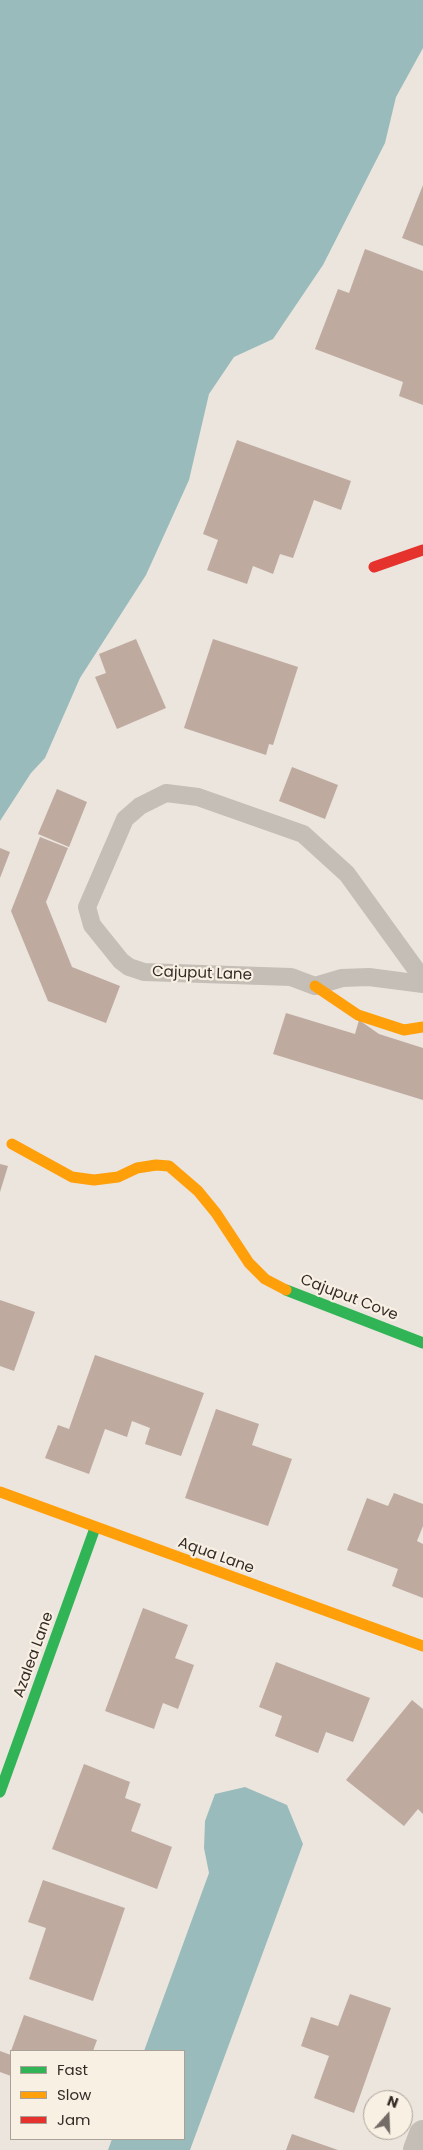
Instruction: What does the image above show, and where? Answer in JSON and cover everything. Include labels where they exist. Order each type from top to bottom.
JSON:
[{"type":"street","points":[[374,567],[423,550]]},
{"type":"street","name":"Cajuput Lane","points":[[315,986],[358,1015],[404,1030],[423,1027]]},
{"type":"street","name":"Cajuput Cove","points":[[12,1144],[72,1177],[94,1180],[118,1177],[137,1168],[156,1165],[169,1166],[184,1177],[216,1212],[249,1263],[265,1279],[292,1293],[423,1343]]},
{"type":"street","name":"Aqua Lane","points":[[0,1492],[423,1646]]},
{"type":"street","name":"Azalea Lane","points":[[0,1792],[95,1528]]},
{"type":"street","points":[[417,2150],[423,2134]]},
{"type":"lane","name":"Cajuput Lane","points":[[315,986],[291,977],[144,972],[129,967],[121,960],[92,925],[87,907],[125,819],[140,806],[166,793],[198,796],[303,834],[347,874],[423,978]]},
{"type":"lane","points":[[315,986],[342,978],[369,978],[423,984]]},
{"type":"water","points":[[0,0],[423,0],[423,48],[396,97],[385,143],[323,265],[273,339],[234,357],[209,394],[189,480],[146,575],[80,678],[45,758],[31,773],[0,821]]},
{"type":"water","points":[[245,1787],[287,1805],[303,1844],[190,2150],[108,2150],[112,2140],[185,2140],[185,2050],[144,2050],[209,1873],[204,1848],[205,1821],[215,1794]]},
{"type":"building","points":[[423,185],[423,246],[402,238]]},
{"type":"building","points":[[365,249],[423,271],[423,405],[399,396],[403,382],[315,349],[338,289],[349,293]]},
{"type":"building","points":[[237,440],[351,481],[341,510],[314,500],[293,558],[280,554],[273,574],[253,566],[247,584],[207,570],[218,540],[203,534]]},
{"type":"building","points":[[136,639],[166,708],[117,729],[95,677],[106,673],[99,654]]},
{"type":"building","points":[[213,639],[298,667],[273,745],[269,744],[266,755],[184,728]]},
{"type":"building","points":[[292,767],[338,785],[325,819],[279,801]]},
{"type":"building","points":[[57,789],[87,802],[69,847],[38,834]]},
{"type":"building","points":[[40,837],[68,848],[46,902],[72,967],[120,986],[106,1023],[48,1001],[11,911]]},
{"type":"building","points":[[0,848],[10,852],[0,878]]},
{"type":"building","points":[[286,1013],[355,1034],[359,1020],[379,1034],[423,1048],[423,1100],[273,1054]]},
{"type":"building","points":[[0,1164],[8,1166],[0,1192]]},
{"type":"building","points":[[0,1300],[35,1312],[14,1371],[0,1366]]},
{"type":"building","points":[[95,1355],[204,1393],[181,1456],[145,1444],[150,1428],[132,1421],[127,1437],[105,1429],[89,1474],[45,1458],[58,1425],[69,1429]]},
{"type":"building","points":[[216,1409],[259,1424],[252,1445],[292,1459],[268,1526],[185,1498]]},
{"type":"building","points":[[394,1493],[423,1504],[423,1526],[417,1541],[423,1544],[423,1598],[392,1586],[398,1569],[347,1550],[367,1498],[388,1506]]},
{"type":"building","points":[[143,1608],[188,1625],[175,1658],[194,1665],[178,1709],[163,1703],[154,1729],[105,1711]]},
{"type":"building","points":[[276,1662],[370,1698],[353,1742],[326,1732],[318,1753],[275,1736],[282,1716],[259,1707]]},
{"type":"building","points":[[412,1700],[423,1709],[423,1814],[418,1809],[404,1826],[346,1780]]},
{"type":"building","points":[[84,1764],[130,1782],[125,1798],[141,1804],[131,1831],[172,1847],[157,1889],[52,1849]]},
{"type":"building","points":[[43,1880],[125,1908],[93,2001],[29,1979],[46,1928],[28,1922]]},
{"type":"building","points":[[350,1994],[391,2008],[354,2113],[314,2098],[329,2056],[301,2046],[311,2017],[338,2026]]},
{"type":"building","points":[[24,2015],[97,2040],[93,2050],[11,2050]]},
{"type":"building","points":[[0,2051],[10,2055],[10,2076],[0,2072]]},
{"type":"building","points":[[292,2134],[338,2150],[286,2150]]},
{"type":"traffic: fast","points":[[286,1290],[423,1343]]},
{"type":"traffic: fast","points":[[0,1792],[95,1528]]},
{"type":"traffic: slow","points":[[315,986],[358,1015],[404,1030],[423,1027]]},
{"type":"traffic: slow","points":[[12,1144],[72,1177],[94,1180],[118,1177],[137,1168],[156,1165],[169,1166],[198,1191],[216,1213],[249,1263],[265,1279],[286,1290]]},
{"type":"traffic: slow","points":[[0,1492],[423,1646]]},
{"type":"traffic: jam","points":[[374,567],[423,550]]}]
